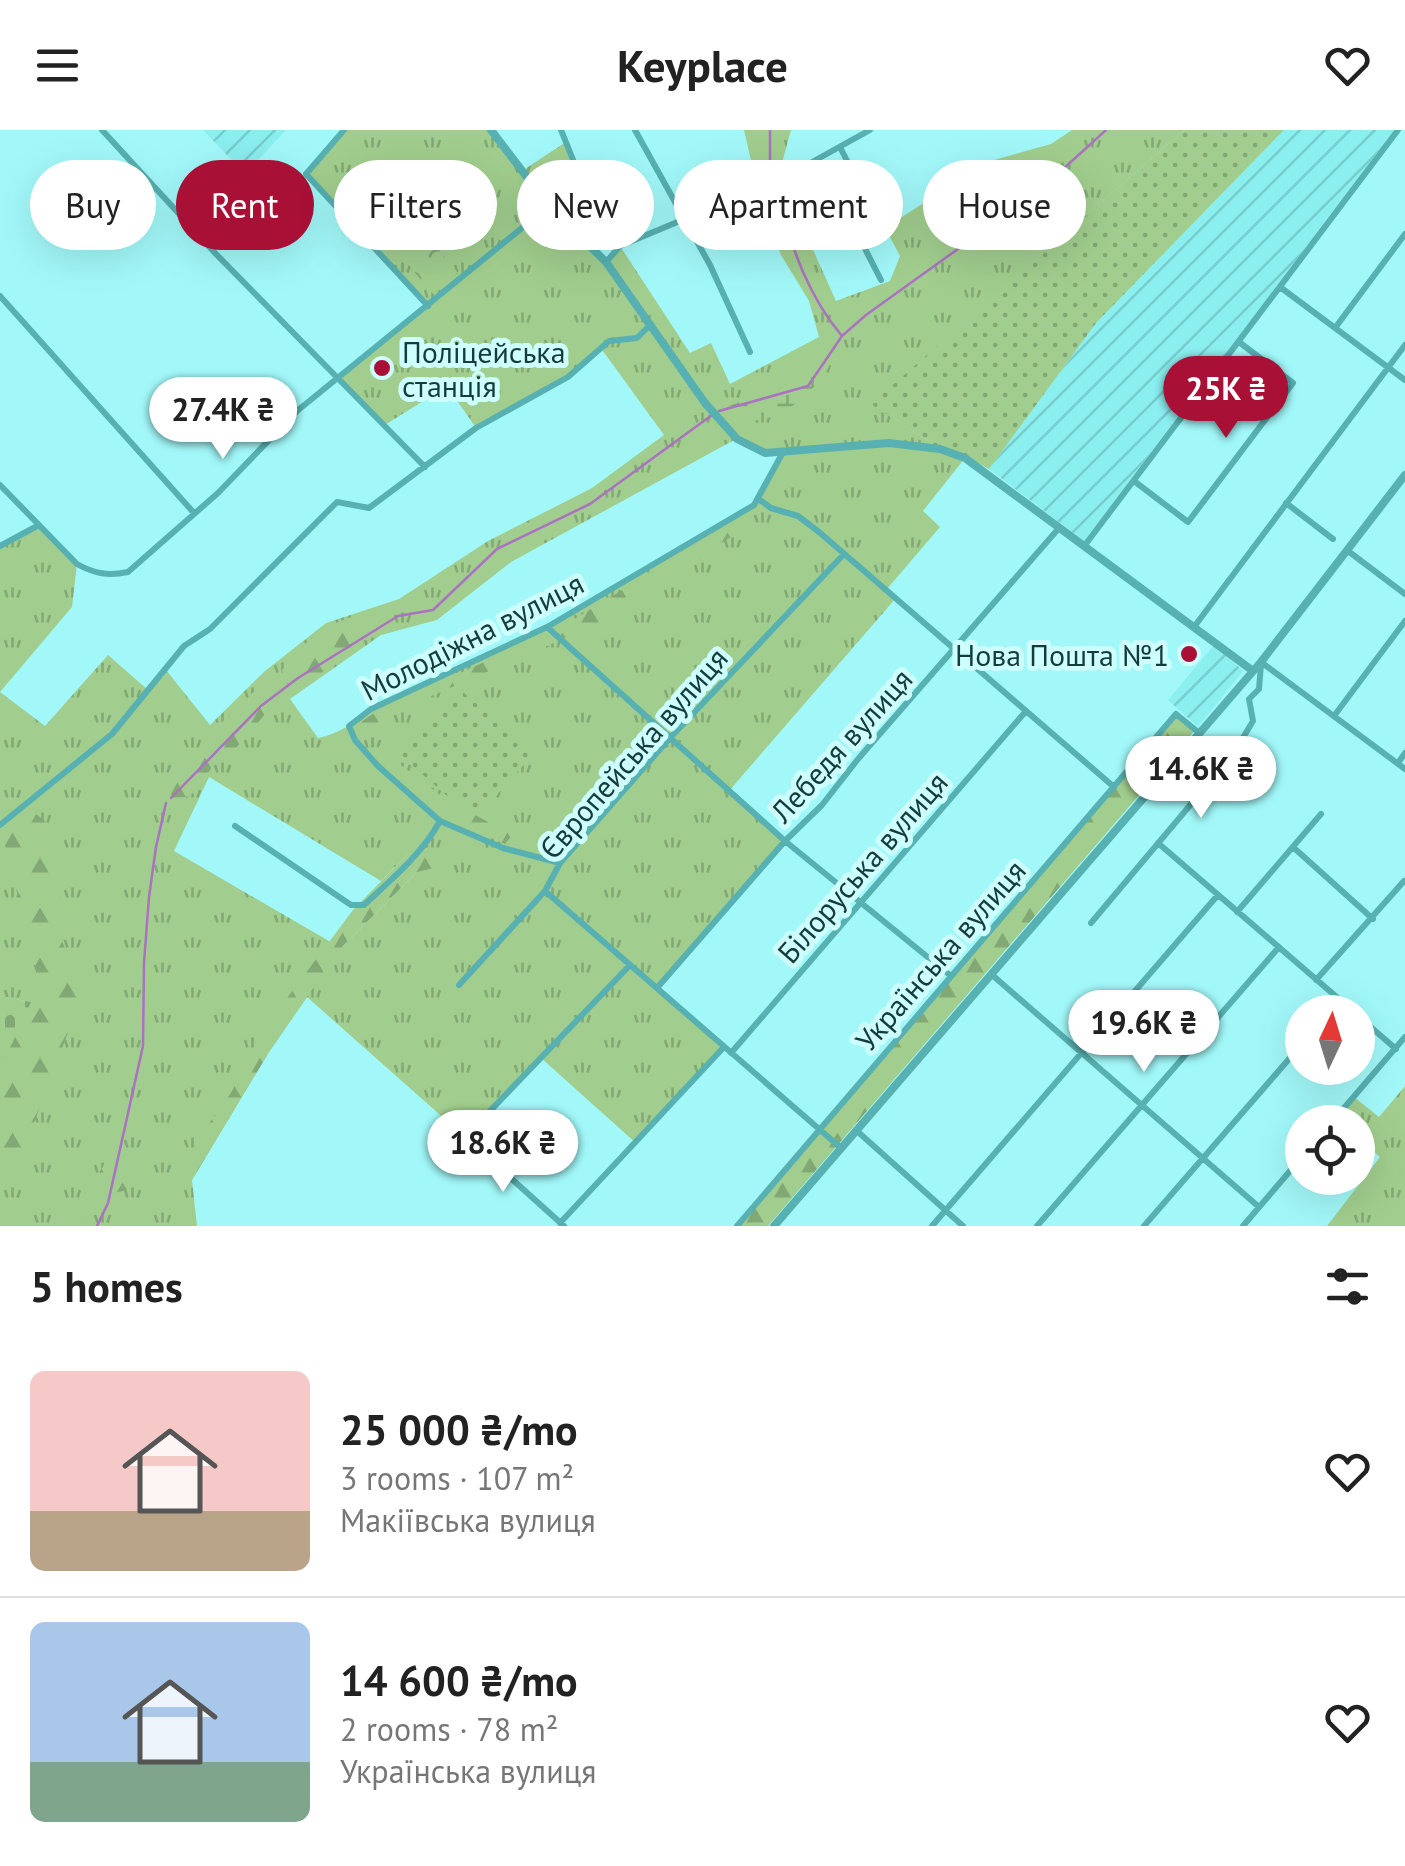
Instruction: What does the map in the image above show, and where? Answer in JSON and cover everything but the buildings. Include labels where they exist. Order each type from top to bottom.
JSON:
[{"type":"street","points":[[102,130],[216,254],[424,467]]},
{"type":"street","points":[[344,130],[306,174],[428,306]]},
{"type":"street","points":[[491,130],[517,164]]},
{"type":"street","points":[[561,130],[573,160]]},
{"type":"street","points":[[635,130],[674,202]]},
{"type":"street","points":[[816,160],[870,130]]},
{"type":"street","points":[[1085,546],[1398,130]]},
{"type":"street","points":[[840,147],[875,216],[860,240],[881,280]]},
{"type":"street","points":[[0,485],[78,564],[93,573],[112,576],[128,572],[218,493],[297,411],[517,232]]},
{"type":"street","points":[[1335,328],[1405,234]]},
{"type":"street","points":[[593,250],[652,324],[720,422],[752,448],[782,454],[864,444],[908,444],[964,458],[1252,670]]},
{"type":"street","points":[[606,262],[616,250]]},
{"type":"street","points":[[701,250],[750,352]]},
{"type":"street","points":[[1280,286],[1405,380]]},
{"type":"street","points":[[0,296],[194,513]]},
{"type":"street","points":[[0,825],[112,734],[184,646],[210,629],[337,502],[369,508],[476,428],[568,377],[608,341],[637,338],[652,324]]},
{"type":"street","points":[[1134,481],[1188,522],[1282,398],[1293,383],[1238,342]]},
{"type":"street","points":[[1194,627],[1405,345]]},
{"type":"street","points":[[782,454],[760,500],[771,508],[798,516],[1114,787]]},
{"type":"street","points":[[774,1226],[1261,662],[1405,475]]},
{"type":"street","name":"Молодіжна вулиця","points":[[440,820],[378,766],[349,726],[371,709],[548,628],[760,500]]},
{"type":"street","points":[[1286,503],[1333,539]]},
{"type":"street","points":[[0,546],[39,525]]},
{"type":"street","name":"Лебедя вулиця","points":[[656,988],[785,841],[822,805],[1059,528]]},
{"type":"street","points":[[1348,550],[1405,594]]},
{"type":"street","name":"Європейська вулиця","points":[[459,984],[545,891],[560,863],[670,738],[844,554]]},
{"type":"street","points":[[1334,716],[1405,621]]},
{"type":"street","points":[[548,628],[785,841],[951,976]]},
{"type":"street","points":[[1250,699],[1259,688],[1261,662]]},
{"type":"street","points":[[1261,662],[1401,766],[1405,753]]},
{"type":"street","points":[[1090,923],[1244,739],[1253,721],[1250,699],[1237,688]]},
{"type":"street","name":"Білоруська вулиця","points":[[562,1224],[728,1050],[1026,711]]},
{"type":"street","name":"Українська вулиця","points":[[738,1226],[1176,714],[1198,732]]},
{"type":"street","points":[[1237,912],[1321,814]]},
{"type":"street","points":[[235,826],[351,905],[364,905],[422,850],[440,820],[503,848],[560,863]]},
{"type":"street","points":[[1158,844],[1334,995]]},
{"type":"street","points":[[1293,846],[1373,919]]},
{"type":"street","points":[[1316,980],[1404,880]]},
{"type":"street","points":[[545,891],[841,1148]]},
{"type":"street","points":[[932,1226],[1217,896]]},
{"type":"street","points":[[1038,1226],[1278,947]]},
{"type":"street","points":[[562,1224],[466,1136],[630,965]]},
{"type":"street","points":[[991,974],[1260,1207]]},
{"type":"street","points":[[1375,1030],[1396,1048]]},
{"type":"street","points":[[1347,1105],[1405,1037]]},
{"type":"street","points":[[1144,1226],[1285,1064]]},
{"type":"street","points":[[856,1131],[964,1226]]},
{"type":"street","points":[[1243,1226],[1285,1177]]},
{"type":"shaded area","points":[[203,130],[286,130],[258,160],[232,160]]},
{"type":"shaded area","points":[[1284,130],[1394,130],[1084,541],[989,469],[1096,323]]},
{"type":"shaded area","points":[[1214,645],[1243,671],[1198,727],[1168,700]]},
{"type":"green space","points":[[344,130],[491,130],[517,164],[517,250],[593,250],[605,262],[616,250],[623,250],[690,353],[711,343],[730,384],[819,337],[809,301],[779,250],[813,250],[836,301],[890,281],[900,256],[897,250],[903,250],[903,216],[923,203],[923,250],[1047,250],[872,404],[940,449],[965,458],[923,511],[940,527],[887,589],[896,598],[729,791],[785,841],[657,988],[724,1047],[637,1144],[541,1058],[465,1137],[307,997],[192,1180],[197,1226],[0,1226],[0,1070],[30,1002],[0,996],[0,692],[45,726],[108,655],[148,690],[166,670],[210,725],[265,671],[326,623],[399,599],[488,541],[592,488],[664,435],[600,347],[583,367],[476,428],[447,386],[385,425],[340,379],[427,306],[376,250],[497,250],[497,160],[334,160],[334,205],[314,183],[314,165]],"holes":[[[736,439],[765,453],[781,454],[754,505],[547,627],[371,709],[326,736],[318,738],[290,699],[381,635],[437,620],[511,562]],[[209,777],[381,881],[407,855],[417,872],[341,948],[174,851]]]},
{"type":"green space","points":[[744,130],[791,130],[783,160],[751,160]]},
{"type":"green space","points":[[1072,130],[1184,130],[1086,216],[1086,160],[994,160],[1051,144]]},
{"type":"green space","points":[[1184,130],[1284,130],[1096,323],[989,469],[940,449],[871,404],[1047,250],[1086,250],[1086,216]]},
{"type":"green space","points":[[566,142],[573,160],[539,160]]},
{"type":"green space","points":[[422,250],[439,250],[458,273],[433,294],[407,263]]},
{"type":"green space","points":[[842,336],[821,380],[783,412],[745,421],[719,411],[782,385]]},
{"type":"green space","points":[[741,519],[745,527],[616,616],[392,713],[368,732],[358,724],[377,711],[561,627]]},
{"type":"green space","points":[[39,525],[77,564],[72,607],[0,692],[0,546]]},
{"type":"green space","points":[[352,617],[359,619],[362,630],[354,649],[303,685],[293,687],[286,683],[282,670],[296,652],[322,631]]},
{"type":"green space","points":[[259,687],[274,694],[272,706],[236,748],[217,760],[195,792],[173,798],[166,775],[184,757],[208,745],[219,725]]},
{"type":"green space","points":[[457,687],[534,753],[480,814],[446,795],[399,754]]},
{"type":"green space","points":[[1176,714],[1195,730],[768,1226],[737,1226]]},
{"type":"green space","points":[[376,746],[444,798],[512,835],[505,844],[443,817],[371,749]]},
{"type":"green space","points":[[31,810],[58,832],[60,936],[83,993],[24,1149],[0,1194],[0,1070],[39,980],[2,833]]},
{"type":"green space","points":[[444,847],[446,865],[417,872],[341,948],[269,1052],[192,1180],[181,1175],[198,1139],[231,1093],[263,1030],[353,910],[407,855]]},
{"type":"green space","points":[[0,996],[31,1002],[0,1070]]},
{"type":"green space","points":[[1405,1086],[1405,1226],[1327,1226],[1351,1195],[1375,1195],[1375,1164],[1380,1157],[1375,1153],[1375,1114],[1379,1117]]},
{"type":"green space","points":[[1354,1097],[1364,1105],[1347,1105]]},
{"type":"green space","points":[[111,1155],[148,1178],[127,1190],[97,1197],[85,1226],[62,1226]]},
{"type":"waterway","points":[[770,130],[770,160]]},
{"type":"waterway","points":[[719,411],[808,386],[842,336],[866,315],[1040,190],[1106,130]]},
{"type":"waterway","points":[[795,250],[808,283],[842,336]]},
{"type":"waterway","points":[[171,798],[261,706],[298,678],[398,616],[433,610],[497,549],[590,504],[712,415]]},
{"type":"waterway","points":[[97,1226],[108,1203],[143,1046],[149,897],[166,803]]},
{"type":"place","name":"Поліцейська станція","points":[[382,368]]},
{"type":"place","name":"Нова Пошта №1","points":[[1189,654]]}]
